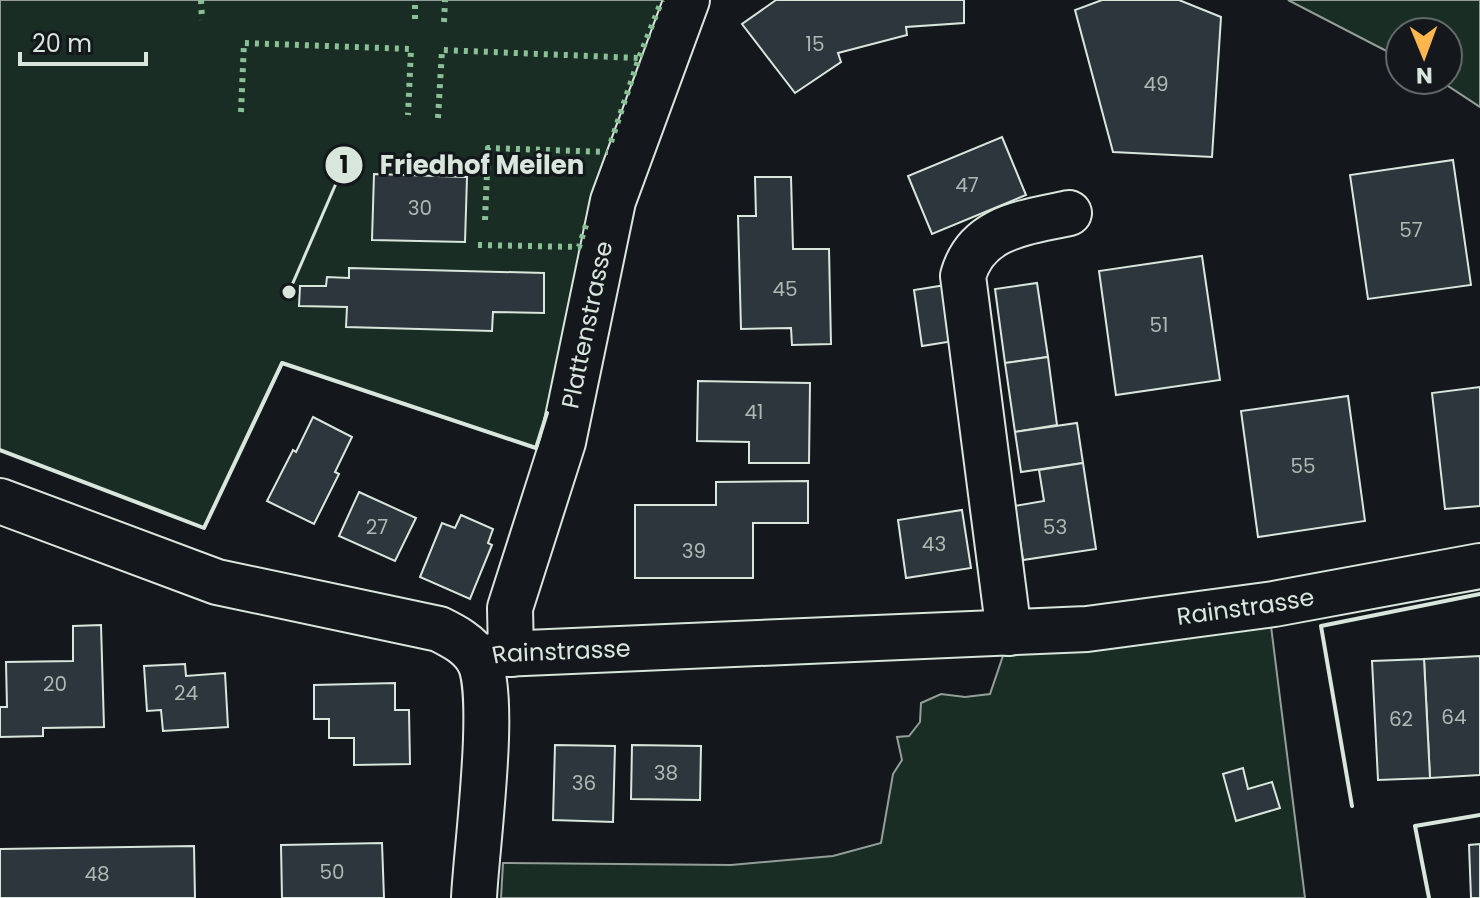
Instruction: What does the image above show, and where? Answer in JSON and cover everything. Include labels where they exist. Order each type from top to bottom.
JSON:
[{"type":"street","name":"Plattenstrasse","points":[[474,898],[486,722],[485,683],[563,442],[613,201],[687,0]]},
{"type":"street","points":[[1009,633],[963,276],[967,260],[978,245],[996,233],[1026,222],[1069,213]]},
{"type":"street","name":"Rainstrasse","points":[[0,501],[217,582],[439,629],[494,656],[1087,629],[1335,594],[1480,566]]},
{"type":"green space","points":[[0,0],[670,0],[536,448],[283,363],[204,528],[0,450]]},
{"type":"green space","points":[[1288,0],[1480,0],[1480,107],[1463,96],[1464,16],[1384,16],[1384,50]]},
{"type":"green space","points":[[1270,618],[1305,898],[501,898],[503,863],[731,865],[833,856],[881,843],[893,774],[902,760],[897,737],[909,736],[920,722],[921,703],[941,694],[965,697],[990,694],[1006,647]]},
{"type":"building","points":[[776,0],[964,0],[964,23],[906,27],[907,35],[838,53],[841,62],[795,93],[742,24]]},
{"type":"building","points":[[1102,0],[1179,0],[1221,17],[1212,157],[1113,152],[1075,10]]},
{"type":"building","points":[[1002,137],[1026,195],[932,234],[908,176]]},
{"type":"building","points":[[1453,160],[1471,285],[1368,299],[1350,175]]},
{"type":"building","points":[[374,174],[467,177],[465,242],[372,240]]},
{"type":"building","points":[[755,177],[791,177],[793,249],[829,249],[831,344],[792,345],[791,328],[741,329],[738,216],[756,216]]},
{"type":"building","points":[[1202,256],[1220,380],[1116,395],[1099,271]]},
{"type":"building","points":[[349,268],[544,273],[544,313],[493,312],[492,331],[346,327],[347,307],[299,306],[300,286],[326,286],[327,277],[349,278]]},
{"type":"building","points":[[1037,283],[1048,357],[1005,363],[995,289]]},
{"type":"building","points":[[952,284],[960,340],[922,346],[914,290]]},
{"type":"building","points":[[1048,357],[1057,425],[1015,432],[1005,363]]},
{"type":"building","points":[[698,381],[810,383],[809,463],[749,463],[749,442],[697,441]]},
{"type":"building","points":[[1480,387],[1480,506],[1445,509],[1432,393]]},
{"type":"building","points":[[1348,396],[1365,521],[1258,537],[1241,411]]},
{"type":"building","points":[[313,417],[352,437],[335,472],[339,474],[314,524],[267,501]]},
{"type":"building","points":[[1077,423],[1083,463],[1021,472],[1015,432]]},
{"type":"building","points":[[1083,463],[1096,549],[1023,560],[1015,506],[1044,501],[1039,470]]},
{"type":"building","points":[[808,481],[808,523],[753,523],[753,578],[635,578],[635,505],[716,505],[716,482]]},
{"type":"building","points":[[359,492],[416,518],[395,561],[339,536]]},
{"type":"building","points":[[962,510],[971,568],[906,578],[898,520]]},
{"type":"building","points":[[461,515],[493,529],[488,543],[492,545],[470,599],[420,577],[442,523],[455,528]]},
{"type":"building","points":[[101,625],[104,727],[43,728],[43,736],[0,737],[0,707],[7,707],[6,662],[73,661],[73,626]]},
{"type":"building","points":[[1480,656],[1480,775],[1430,778],[1424,659]]},
{"type":"building","points":[[1424,659],[1430,778],[1378,780],[1372,661]]},
{"type":"building","points":[[185,664],[186,676],[225,673],[228,727],[163,731],[161,710],[147,711],[144,666]]},
{"type":"building","points":[[395,683],[395,710],[409,710],[410,764],[354,765],[354,738],[329,738],[329,719],[314,719],[314,685]]},
{"type":"building","points":[[555,745],[615,746],[613,822],[553,820]]},
{"type":"building","points":[[632,745],[701,746],[700,800],[631,799]]},
{"type":"building","points":[[1243,768],[1248,789],[1272,782],[1280,808],[1236,821],[1223,774]]},
{"type":"building","points":[[382,843],[384,898],[282,898],[281,845]]},
{"type":"building","points":[[1480,844],[1480,898],[1471,898],[1469,845]]},
{"type":"building","points":[[194,846],[195,898],[0,898],[0,849]]},
{"type":"hedge","points":[[201,0],[202,20]]},
{"type":"hedge","points":[[415,0],[415,19]]},
{"type":"hedge","points":[[444,22],[445,0]]},
{"type":"hedge","points":[[611,142],[662,0]]},
{"type":"hedge","points":[[241,112],[244,43],[411,49],[408,115]]},
{"type":"hedge","points":[[438,118],[442,50],[639,58]]},
{"type":"hedge","points":[[485,220],[488,148],[608,152]]},
{"type":"hedge","points":[[478,245],[579,247],[587,222]]},
{"type":"wall","points":[[0,450],[204,528],[282,363],[536,448],[547,413]]},
{"type":"wall","points":[[1352,806],[1321,626],[1480,594]]},
{"type":"wall","points":[[1429,898],[1415,826],[1480,815]]},
{"type":"place","name":"Friedhof Meilen","points":[[289,292]]}]
